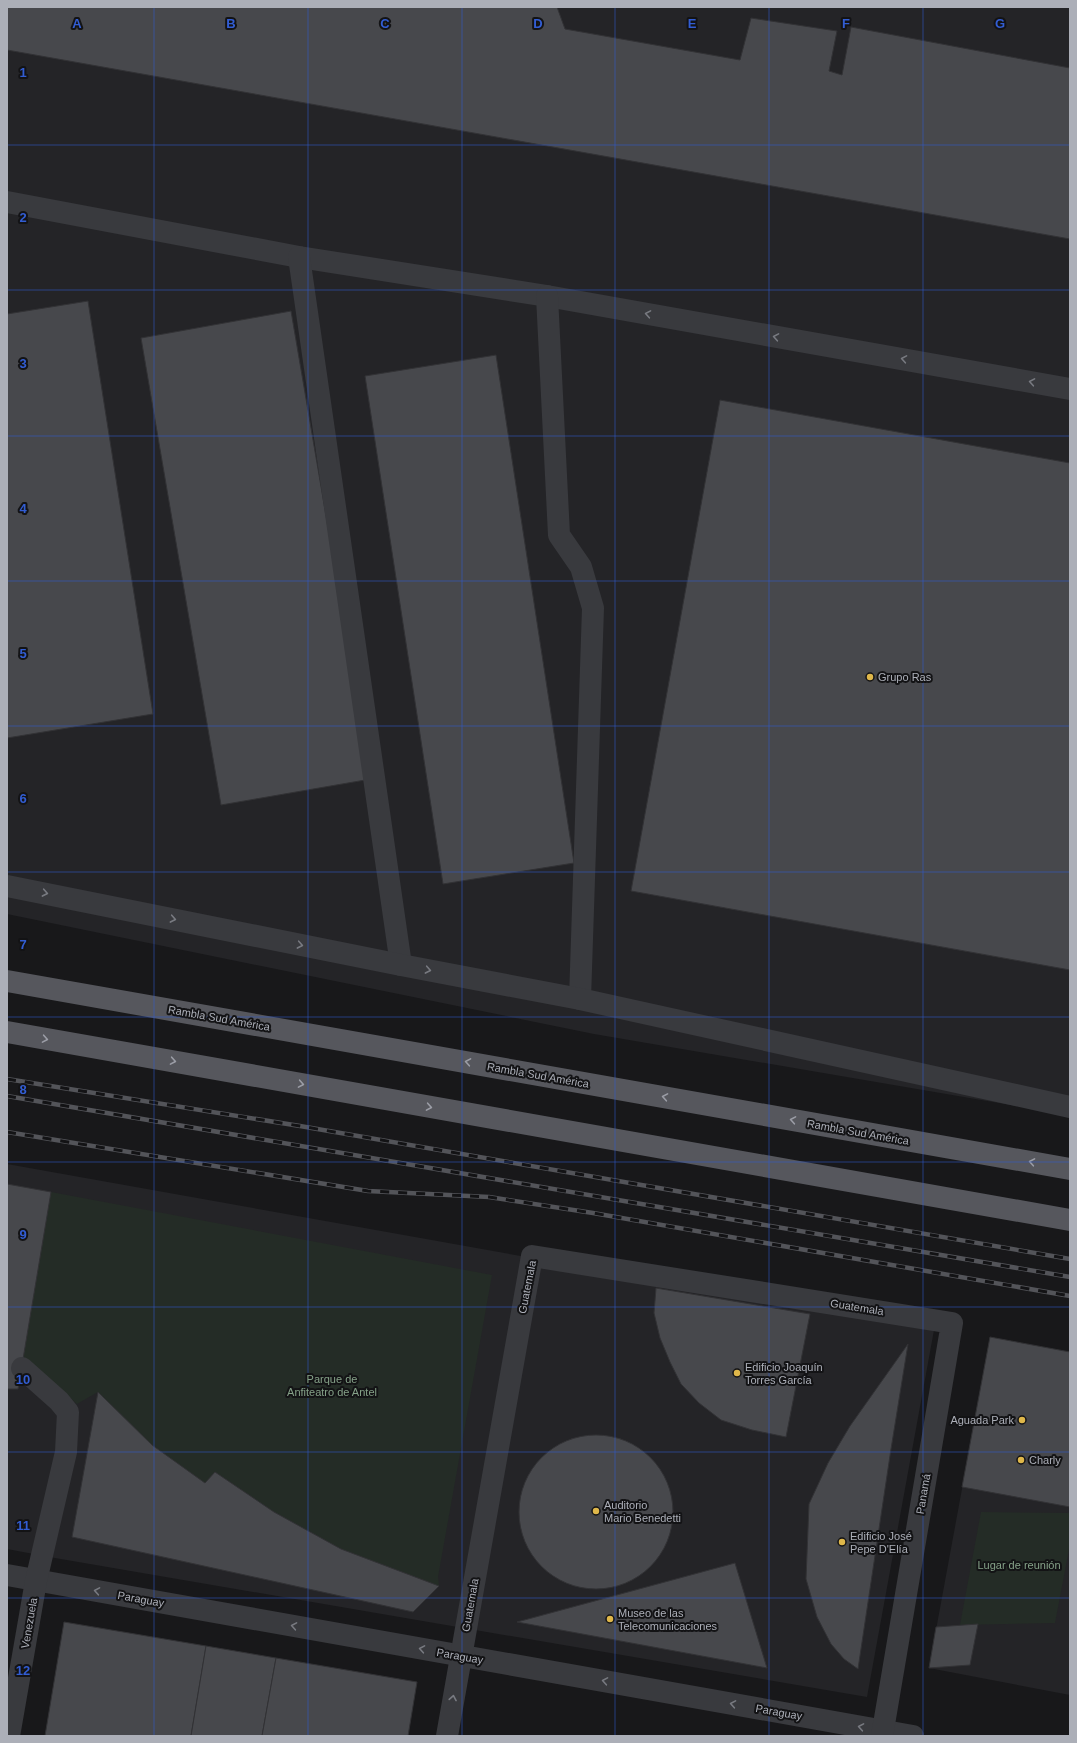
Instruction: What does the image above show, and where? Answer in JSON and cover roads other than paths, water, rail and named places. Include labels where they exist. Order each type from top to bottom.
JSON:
[{"type":"main road","name":"Rambla Sud América","points":[[7,980],[1070,1169]]},
{"type":"main road","points":[[7,1032],[1070,1220]]},
{"type":"street","points":[[7,202],[299,257],[547,296],[1070,389]]},
{"type":"street","points":[[299,257],[401,965]]},
{"type":"street","points":[[547,296],[558,535],[581,567],[593,608],[580,999]]},
{"type":"street","points":[[7,886],[401,965],[580,999],[1070,1107]]},
{"type":"street","name":"Guatemala","points":[[447,1736],[532,1256],[952,1323]]},
{"type":"street","name":"Panamá","points":[[883,1733],[952,1323]]},
{"type":"street","name":"Venezuela","points":[[9,1736],[36,1581],[66,1452],[68,1412],[22,1368]]},
{"type":"street","name":"Paraguay","points":[[7,1576],[461,1656],[883,1733],[913,1736]]},
{"type":"railway","points":[[7,1079],[300,1126],[1070,1259]]},
{"type":"railway","points":[[7,1096],[1070,1277]]},
{"type":"railway","points":[[7,1132],[368,1191],[489,1197],[593,1213],[1070,1296]]},
{"type":"place","name":"Grupo Ras","points":[[870,677]]},
{"type":"place","name":"Edificio Joaquín Torres García","points":[[737,1373]]},
{"type":"place","name":"Aguada Park","points":[[1022,1420]]},
{"type":"place","name":"Charly","points":[[1021,1460]]},
{"type":"place","name":"Auditorio Mario Benedetti","points":[[596,1511]]},
{"type":"place","name":"Edificio José Pepe D'Elía","points":[[842,1542]]},
{"type":"place","name":"Museo de las Telecomunicaciones","points":[[610,1619]]},
{"type":"park label","name":"Parque de Anfiteatro de Antel","points":[[332,1385]]},
{"type":"park label","name":"Lugar de reunión","points":[[1019,1565]]}]
